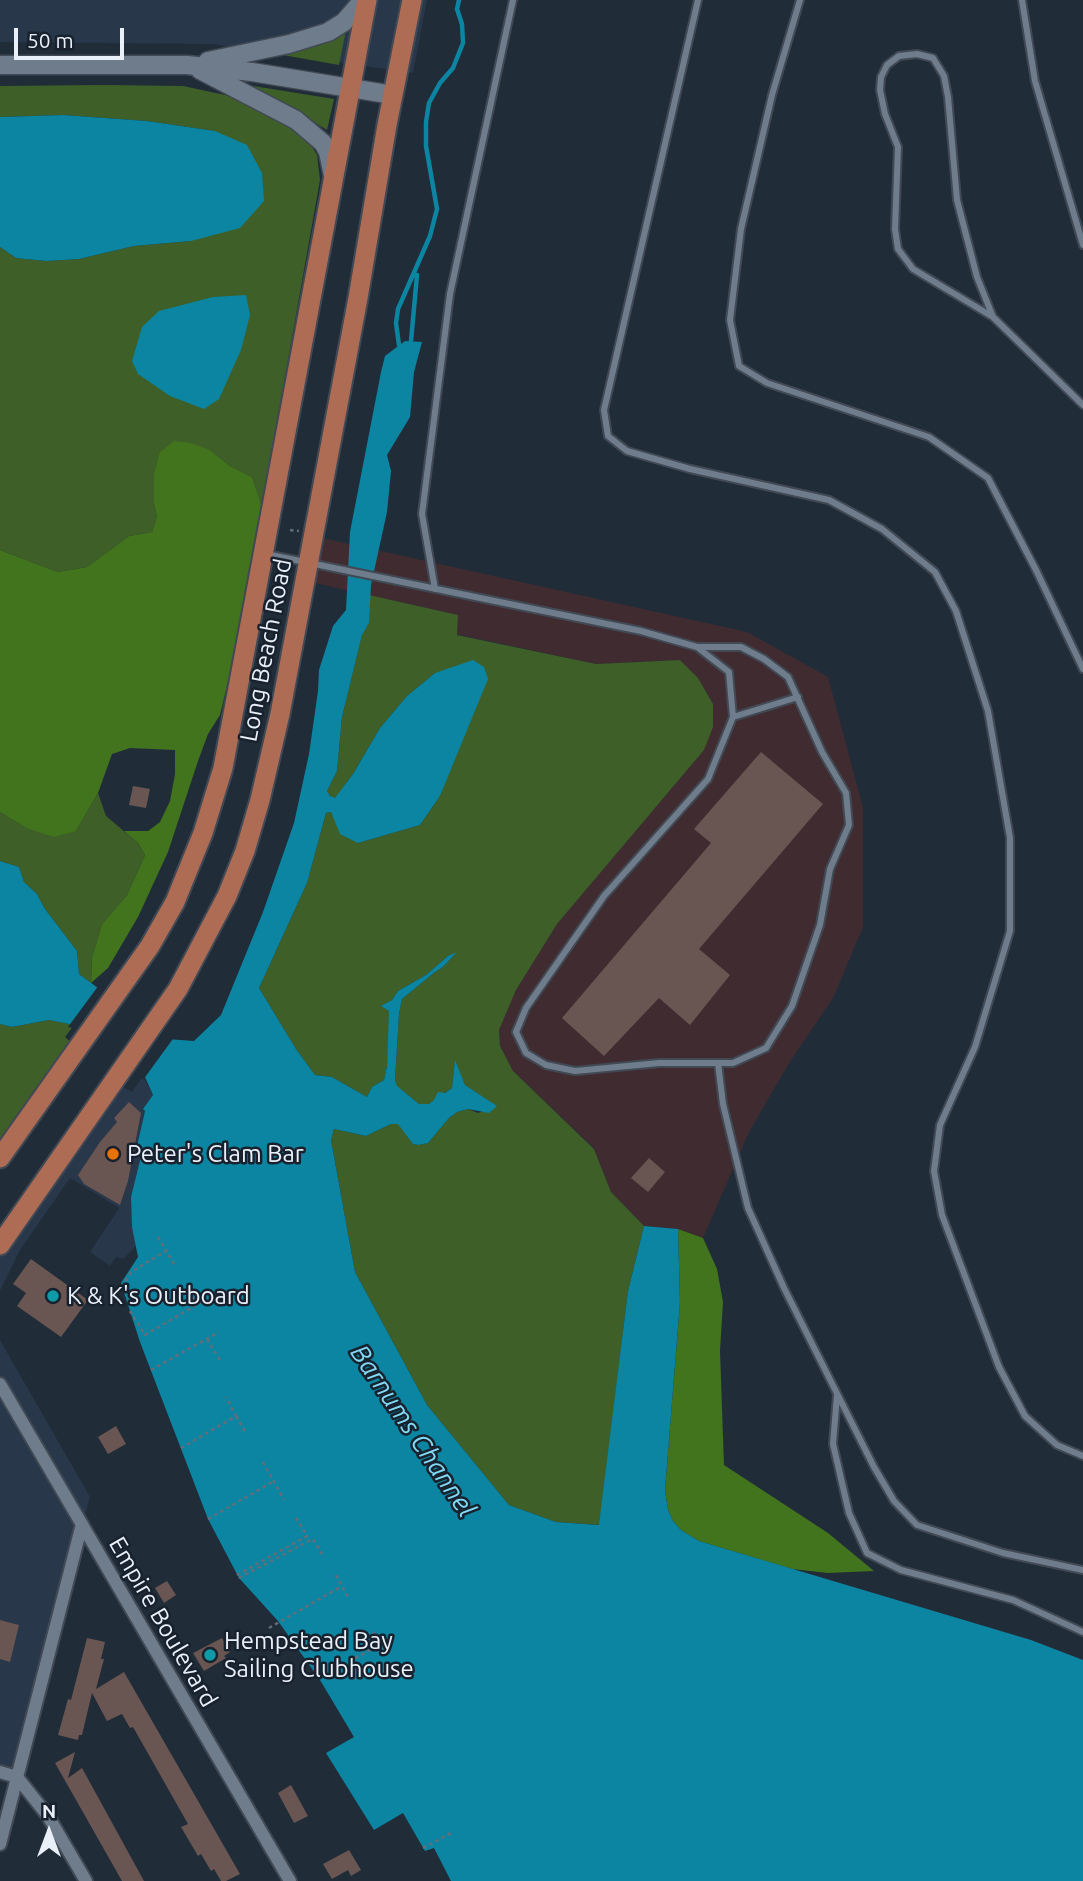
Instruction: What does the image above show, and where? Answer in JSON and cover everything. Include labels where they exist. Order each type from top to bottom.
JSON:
[{"type":"main road","points":[[187,65],[289,44],[328,32],[344,22],[365,0]]},
{"type":"main road","name":"Long Beach Road","points":[[0,1158],[150,946],[175,902],[204,833],[223,768],[334,184],[365,0]]},
{"type":"main road","name":"Long Beach Road","points":[[0,1245],[164,1011],[204,944],[245,851],[280,714],[412,0]]},
{"type":"main road","points":[[0,65],[187,65],[252,72],[393,95]]},
{"type":"main road","points":[[187,65],[296,120],[323,143],[331,164],[334,184]]},
{"type":"street","name":"Empire Boulevard","points":[[0,1384],[290,1881]]},
{"type":"street","points":[[0,1844],[82,1524]]},
{"type":"street","points":[[0,1772],[17,1777],[48,1816],[86,1881]]},
{"type":"lane","points":[[435,589],[422,514],[450,294],[513,0]]},
{"type":"lane","points":[[698,0],[604,410],[608,436],[627,451],[690,469],[829,500],[882,530],[935,572],[957,611],[988,712],[1010,838],[1010,931],[975,1047],[940,1125],[934,1171],[942,1215],[999,1367],[1025,1416],[1057,1445],[1083,1456]]},
{"type":"lane","points":[[800,0],[772,95],[741,229],[730,320],[739,366],[767,383],[929,437],[988,478],[1083,669]]},
{"type":"lane","points":[[1022,0],[1035,81],[1083,245]]},
{"type":"lane","points":[[993,317],[977,277],[957,200],[944,76],[933,58],[917,54],[899,56],[887,65],[881,77],[880,90],[885,114],[898,146],[895,229],[898,249],[913,269],[993,317],[1083,405]]},
{"type":"lane","points":[[264,554],[641,631],[696,647],[741,647],[788,677],[822,752],[846,793],[849,825],[830,869],[820,925],[792,1006],[766,1048],[733,1063],[647,1064],[575,1071],[546,1065],[526,1053],[516,1032],[526,1008],[604,896],[708,779],[733,717],[729,672],[696,647]]},
{"type":"lane","points":[[733,717],[798,697]]},
{"type":"lane","points":[[718,1063],[723,1104],[748,1208],[784,1288],[874,1467],[894,1501],[917,1525],[1003,1553],[1083,1570]]},
{"type":"lane","points":[[838,1393],[833,1444],[849,1513],[867,1553],[901,1570],[1013,1600],[1083,1632]]},
{"type":"path","points":[[158,1237],[174,1264]]},
{"type":"path","points":[[122,1287],[131,1272],[166,1251]]},
{"type":"path","points":[[188,1291],[197,1304]]},
{"type":"path","points":[[130,1311],[145,1335],[203,1300]]},
{"type":"path","points":[[151,1370],[219,1332]]},
{"type":"path","points":[[207,1339],[221,1362]]},
{"type":"path","points":[[226,1397],[246,1433]]},
{"type":"path","points":[[181,1448],[236,1416]]},
{"type":"path","points":[[263,1462],[284,1500]]},
{"type":"path","points":[[208,1519],[274,1481]]},
{"type":"path","points":[[296,1518],[307,1536],[238,1576],[313,1539],[321,1554]]},
{"type":"path","points":[[336,1575],[348,1597]]},
{"type":"path","points":[[270,1628],[342,1586]]},
{"type":"path","points":[[318,1678],[381,1644],[373,1632]]},
{"type":"path","points":[[423,1848],[451,1833]]},
{"type":"shaded area","points":[[0,0],[427,0],[413,73],[212,44],[0,42]]},
{"type":"shaded area","points":[[322,538],[747,632],[828,677],[863,808],[863,927],[833,998],[789,1063],[749,1132],[703,1238],[678,1229],[644,1226],[611,1192],[594,1148],[513,1071],[500,1046],[499,1030],[516,990],[557,924],[704,750],[713,704],[698,678],[680,660],[596,664],[456,634],[458,615],[315,583]]},
{"type":"shaded area","points":[[143,1076],[153,1095],[145,1111],[136,1150],[142,1152],[131,1197],[136,1246],[123,1259],[116,1257],[110,1266],[90,1252],[119,1208],[70,1178],[20,1250],[0,1291],[0,1227],[63,1141],[122,1087],[132,1092]]},
{"type":"shaded area","points":[[0,1340],[90,1497],[15,1773],[0,1769]]},
{"type":"green space","points":[[346,30],[339,65],[266,52]]},
{"type":"green space","points":[[241,84],[334,99],[327,130],[297,112]]},
{"type":"green space","points":[[0,86],[183,86],[244,99],[304,134],[317,155],[320,180],[262,506],[252,477],[230,466],[210,450],[154,504],[157,517],[152,532],[129,536],[87,567],[58,572],[0,550],[0,247],[16,258],[46,261],[79,259],[134,246],[191,241],[215,131],[147,121],[63,115],[0,117]]},
{"type":"green space","points":[[174,441],[191,443],[210,450],[230,466],[252,477],[262,506],[253,577],[220,715],[208,734],[168,852],[138,917],[108,968],[91,983],[92,957],[102,924],[127,895],[145,855],[138,843],[124,831],[148,831],[160,822],[170,801],[175,774],[175,750],[130,748],[112,754],[98,793],[76,831],[54,837],[26,828],[0,812],[0,550],[58,572],[87,567],[129,536],[152,532],[157,517],[154,474],[160,452]]},
{"type":"green space","points":[[369,595],[458,615],[457,635],[596,664],[680,660],[698,678],[713,704],[713,727],[704,750],[557,924],[516,990],[499,1030],[500,1046],[513,1071],[594,1149],[611,1192],[644,1226],[628,1291],[600,1525],[556,1522],[509,1505],[427,1405],[355,1272],[331,1140],[334,1129],[366,1136],[391,1124],[399,1124],[413,1144],[419,1145],[428,1143],[457,1112],[468,1109],[478,1113],[496,1106],[465,1085],[455,1063],[452,1088],[429,1104],[419,1104],[396,1086],[402,999],[443,967],[456,953],[398,991],[392,1000],[382,1006],[389,1011],[390,1020],[387,1066],[384,1080],[372,1087],[367,1097],[332,1077],[315,1075],[259,988],[307,883],[326,813],[331,812],[336,822],[358,843],[420,825],[440,796],[460,742],[435,673],[407,696],[380,728],[335,799],[330,796],[327,791],[337,771],[342,717],[362,634],[369,623]]},
{"type":"green space","points":[[98,793],[106,816],[138,843],[145,855],[127,895],[102,924],[92,957],[91,983],[79,974],[77,951],[37,894],[24,882],[19,867],[0,861],[0,812],[26,828],[76,831]]},
{"type":"green space","points":[[49,1020],[74,1025],[65,1037],[75,1046],[0,1153],[0,1024],[12,1027]]},
{"type":"green space","points":[[678,1229],[703,1238],[717,1269],[723,1302],[720,1351],[724,1465],[828,1533],[874,1571],[828,1573],[792,1569],[699,1541],[681,1530],[673,1521],[665,1490],[680,1302]]},
{"type":"water","points":[[63,115],[147,121],[215,131],[247,145],[262,173],[264,201],[240,228],[191,241],[134,246],[79,259],[46,261],[16,258],[0,247],[0,117]]},
{"type":"water","points":[[246,295],[250,315],[241,350],[219,399],[204,409],[170,396],[138,374],[132,361],[142,327],[159,311],[213,297]]},
{"type":"water","name":"Barnums Channel","points":[[405,341],[422,342],[414,372],[410,417],[387,455],[391,471],[387,512],[371,585],[369,623],[362,635],[342,717],[337,771],[327,791],[330,796],[335,798],[353,774],[380,728],[407,696],[435,673],[473,660],[484,667],[488,679],[440,796],[420,825],[358,843],[340,834],[331,812],[326,813],[307,883],[259,988],[315,1075],[332,1077],[367,1097],[372,1087],[384,1080],[387,1066],[389,1011],[381,1006],[392,1000],[398,991],[457,952],[443,967],[402,999],[395,1080],[397,1086],[419,1104],[429,1104],[438,1092],[445,1093],[452,1088],[455,1060],[465,1085],[497,1106],[489,1113],[468,1109],[457,1112],[428,1143],[419,1145],[413,1144],[398,1124],[391,1124],[366,1136],[334,1129],[331,1140],[355,1272],[427,1405],[509,1505],[556,1522],[599,1525],[628,1291],[644,1226],[678,1229],[680,1302],[665,1490],[673,1521],[681,1530],[699,1541],[1031,1640],[1083,1660],[1083,1881],[451,1881],[434,1848],[425,1851],[403,1813],[374,1830],[326,1753],[354,1737],[320,1680],[278,1621],[239,1578],[208,1519],[140,1342],[121,1283],[138,1257],[132,1227],[131,1197],[142,1152],[136,1150],[145,1111],[143,1109],[153,1095],[145,1077],[74,1025],[49,1020],[12,1027],[0,1024],[0,861],[19,867],[24,882],[37,894],[77,951],[79,974],[167,1039],[194,1041],[221,1015],[263,912],[294,823],[309,754],[319,670],[333,626],[346,610],[350,532],[381,372],[385,356]]},
{"type":"pier","points":[[99,985],[169,1036],[175,1036],[143,1080],[68,1027]]},
{"type":"building","points":[[761,752],[823,804],[699,949],[730,975],[690,1025],[659,998],[604,1056],[562,1018],[711,843],[694,829]]},
{"type":"building","points":[[133,786],[150,789],[146,808],[129,805]]},
{"type":"building","name":"Peter's Clam Bar","points":[[129,1102],[141,1113],[128,1181],[120,1205],[84,1184],[78,1175],[117,1122],[114,1118]]},
{"type":"building","points":[[649,1158],[665,1172],[648,1192],[631,1178]]},
{"type":"building","name":"K & K's Outboard","points":[[31,1259],[88,1300],[61,1337],[17,1306],[26,1293],[13,1284]]},
{"type":"building","points":[[116,1426],[126,1444],[108,1454],[98,1437]]},
{"type":"building","points":[[167,1581],[176,1595],[164,1603],[155,1588]]},
{"type":"building","points":[[0,1620],[19,1625],[10,1662],[0,1659]]},
{"type":"building","points":[[87,1638],[105,1642],[101,1659],[104,1659],[96,1689],[124,1672],[240,1874],[221,1881],[201,1854],[198,1856],[181,1827],[188,1824],[133,1727],[130,1728],[122,1714],[107,1721],[92,1693],[82,1735],[79,1735],[78,1740],[58,1735],[68,1699],[71,1700]]},
{"type":"building","name":"Hempstead Bay Sailing Clubhouse","points":[[222,1638],[230,1652],[224,1656],[226,1658],[204,1671],[193,1653]]},
{"type":"building","points":[[75,1752],[68,1778],[82,1768],[144,1881],[122,1881],[55,1763]]},
{"type":"building","points":[[291,1785],[308,1816],[294,1823],[278,1793]]},
{"type":"building","points":[[349,1850],[361,1870],[351,1876],[348,1870],[332,1879],[323,1864]]},
{"type":"waterway","points":[[399,345],[396,323],[398,309],[430,236],[437,209],[426,146],[426,122],[429,103],[440,83],[453,68],[463,43],[462,24],[457,9],[459,0]]},
{"type":"waterway","points":[[411,341],[417,275]]},
{"type":"place","name":"Peter's Clam Bar","points":[[113,1154]]},
{"type":"place","name":"K & K's Outboard","points":[[53,1296]]},
{"type":"place","name":"Hempstead Bay Sailing Clubhouse","points":[[210,1655]]}]
